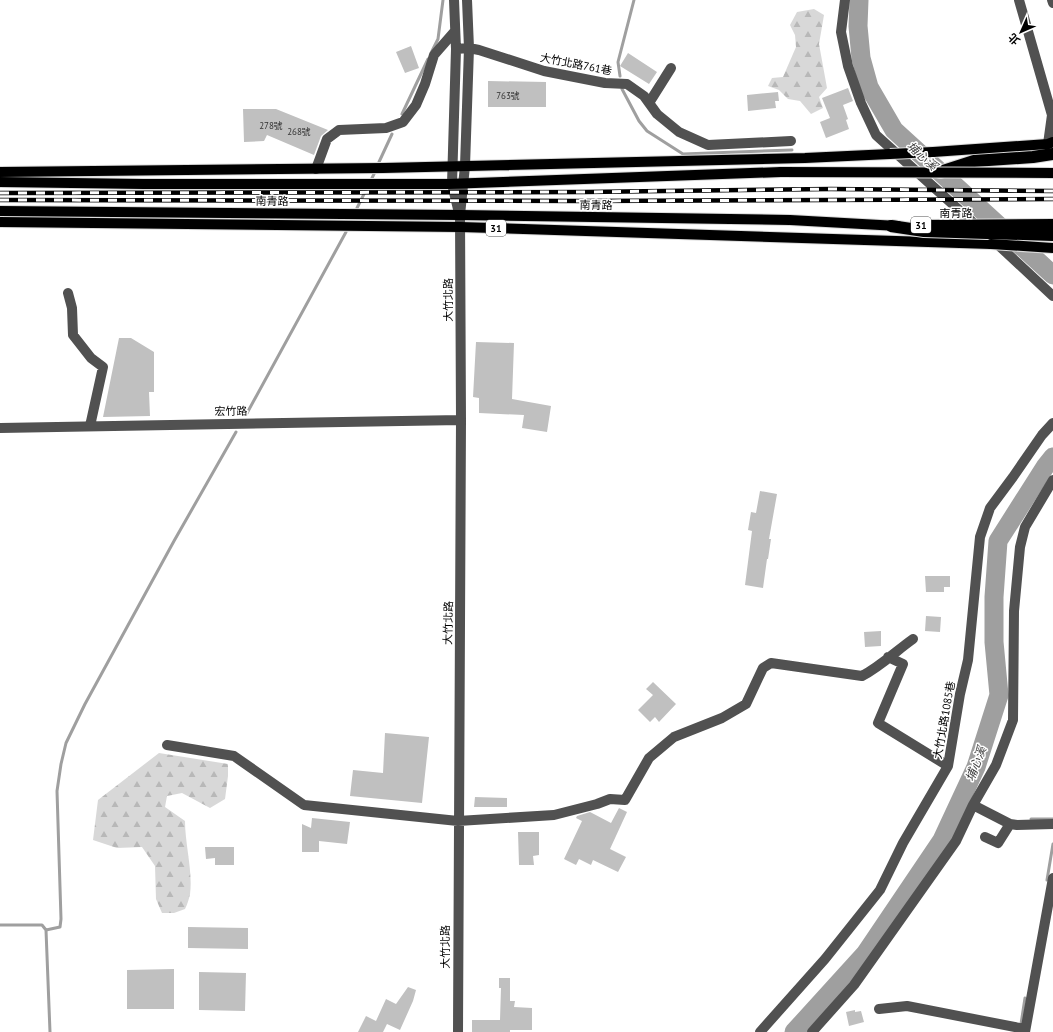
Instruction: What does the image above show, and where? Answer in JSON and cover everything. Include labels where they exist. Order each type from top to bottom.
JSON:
[{"type":"highway","points":[[940,172],[974,161],[1033,157],[1051,147]]},
{"type":"highway","points":[[891,226],[924,231],[1053,235]]},
{"type":"main road","points":[[0,172],[316,169],[805,158],[1051,147]]},
{"type":"main road","name":"南青路","points":[[12,172],[143,184]]},
{"type":"main road","name":"南青路","points":[[0,182],[143,184],[452,184],[781,172],[1053,173]]},
{"type":"main road","name":"南青路","points":[[0,211],[460,215],[790,220],[891,226],[1053,224]]},
{"type":"main road","name":"南青路","points":[[32,222],[139,212]]},
{"type":"main road","name":"31","points":[[0,222],[460,227],[991,244],[1053,248]]},
{"type":"street","name":"大竹北路","points":[[454,0],[456,49],[452,184],[460,215]]},
{"type":"street","name":"大竹北路","points":[[458,1032],[458,821],[462,420],[460,215],[465,166],[469,48],[467,0]]},
{"type":"street","points":[[845,0],[842,32],[848,66],[861,103],[876,135],[1053,296]]},
{"type":"street","points":[[1019,0],[1053,115],[1051,147]]},
{"type":"street","points":[[316,169],[327,139],[339,130],[386,128],[402,122],[416,105],[425,84],[434,55],[455,31]]},
{"type":"street","name":"大竹北路761巷","points":[[456,49],[469,48],[478,50],[544,71],[605,83],[627,84],[644,96],[657,114],[679,132],[708,145],[792,141]]},
{"type":"street","points":[[649,103],[671,68]]},
{"type":"street","points":[[68,294],[72,308],[73,335],[92,358],[103,366],[90,426]]},
{"type":"street","name":"宏竹路","points":[[0,428],[462,420]]},
{"type":"street","name":"大竹北路1085巷","points":[[760,1032],[825,959],[880,890],[903,844],[948,766],[960,694],[968,660],[980,537],[990,508],[1053,422]]},
{"type":"street","points":[[812,1032],[854,985],[956,841],[973,805],[996,765],[1013,720],[1014,611],[1020,547],[1025,527],[1053,480]]},
{"type":"street","points":[[167,745],[234,756],[304,805],[458,821],[554,815],[597,804],[610,799],[625,800],[648,758],[674,737],[722,718],[746,704],[763,668],[771,663],[862,676],[875,669],[888,657],[913,639]]},
{"type":"street","points":[[888,657],[902,664],[878,723],[948,766]]},
{"type":"street","points":[[973,805],[1010,824],[1053,824]]},
{"type":"street","points":[[985,837],[998,843],[1010,824]]},
{"type":"street","points":[[879,1009],[907,1006],[1025,1031],[1053,878]]},
{"type":"green space","points":[[814,9],[824,15],[819,44],[827,88],[819,97],[823,108],[811,114],[800,101],[788,99],[779,90],[768,86],[772,78],[783,77],[796,47],[795,35],[790,25],[797,12]]},
{"type":"green space","points":[[159,753],[228,764],[225,799],[210,808],[182,793],[167,796],[165,807],[185,821],[190,867],[191,885],[189,900],[185,909],[174,913],[162,913],[156,899],[155,866],[142,847],[117,848],[93,840],[98,800]]},
{"type":"building","points":[[411,46],[419,68],[405,73],[396,52]]},
{"type":"building","points":[[628,53],[657,72],[649,84],[620,66]]},
{"type":"building","points":[[488,81],[546,82],[546,107],[488,107]]},
{"type":"building","points":[[848,88],[853,101],[843,105],[848,119],[846,120],[849,129],[826,138],[820,122],[830,118],[822,98]]},
{"type":"building","points":[[778,92],[779,101],[775,101],[776,108],[748,111],[747,95]]},
{"type":"building","points":[[243,109],[276,109],[328,130],[321,136],[314,155],[267,135],[264,141],[244,142]]},
{"type":"building","points":[[119,338],[131,338],[154,352],[154,392],[149,392],[150,416],[103,417]]},
{"type":"building","points":[[476,342],[514,343],[512,399],[551,406],[547,432],[522,428],[524,415],[479,413],[479,398],[473,397]]},
{"type":"building","points":[[760,491],[777,494],[769,539],[771,539],[763,588],[745,585],[752,531],[748,530],[751,512],[756,513]]},
{"type":"building","points":[[925,576],[950,576],[950,587],[944,587],[944,592],[926,592]]},
{"type":"building","points":[[926,616],[941,617],[940,632],[925,631]]},
{"type":"building","points":[[881,631],[881,646],[865,647],[864,632]]},
{"type":"building","points":[[653,682],[676,704],[659,722],[655,717],[650,722],[638,710],[653,695],[646,689]]},
{"type":"building","points":[[385,733],[429,737],[422,803],[350,796],[353,770],[383,773]]},
{"type":"building","points":[[475,797],[507,798],[507,807],[474,807]]},
{"type":"building","points":[[619,808],[627,812],[610,849],[626,857],[618,872],[593,860],[591,865],[579,859],[576,865],[564,859],[582,821],[576,818],[577,816],[590,812],[611,823]]},
{"type":"building","points":[[312,818],[350,822],[347,844],[319,841],[319,852],[302,852],[302,824],[311,828]]},
{"type":"building","points":[[518,832],[539,832],[539,855],[533,856],[534,865],[519,865]]},
{"type":"building","points":[[205,847],[234,847],[234,865],[215,865],[215,858],[206,859]]},
{"type":"building","points":[[188,927],[248,928],[248,949],[188,948]]},
{"type":"building","points":[[174,969],[174,1009],[127,1009],[127,970]]},
{"type":"building","points":[[199,972],[246,973],[245,1011],[199,1010]]},
{"type":"building","points":[[499,978],[510,978],[510,1001],[515,1001],[514,1007],[532,1008],[532,1030],[510,1030],[510,1032],[472,1032],[472,1020],[500,1020],[501,988],[499,988]]},
{"type":"building","points":[[408,987],[416,990],[413,1001],[400,1030],[387,1024],[383,1032],[358,1032],[366,1016],[376,1021],[386,999],[396,1004]]},
{"type":"building","points":[[855,1010],[855,1012],[861,1011],[864,1022],[849,1026],[846,1012]]},
{"type":"waterway","points":[[432,51],[438,39],[443,0]]},
{"type":"waterway","points":[[620,76],[618,62],[634,0]]},
{"type":"waterway","name":"埔心溪","points":[[859,0],[858,26],[861,58],[869,87],[894,130],[1053,275]]},
{"type":"waterway","points":[[402,114],[428,59]]},
{"type":"waterway","points":[[622,89],[639,121],[647,131],[683,154],[792,150]]},
{"type":"waterway","points":[[379,162],[392,134]]},
{"type":"waterway","points":[[372,178],[374,174]]},
{"type":"waterway","points":[[357,208],[366,190]]},
{"type":"waterway","points":[[246,415],[346,232]]},
{"type":"waterway","points":[[46,930],[60,927],[61,919],[57,791],[66,743],[85,704],[174,541],[236,432]]},
{"type":"waterway","name":"埔心溪","points":[[794,1032],[865,954],[942,840],[976,767],[999,695],[994,642],[994,597],[998,541],[1045,467],[1053,457]]},
{"type":"waterway","points":[[1031,819],[1053,819]]},
{"type":"waterway","points":[[1047,880],[1053,844]]},
{"type":"waterway","points":[[0,925],[42,925],[46,930],[50,1032]]},
{"type":"waterway","points":[[1021,1024],[1025,998]]},
{"type":"railway","points":[[0,193],[585,192],[831,189],[1053,191]]},
{"type":"railway","points":[[0,200],[583,201],[1053,199]]}]
